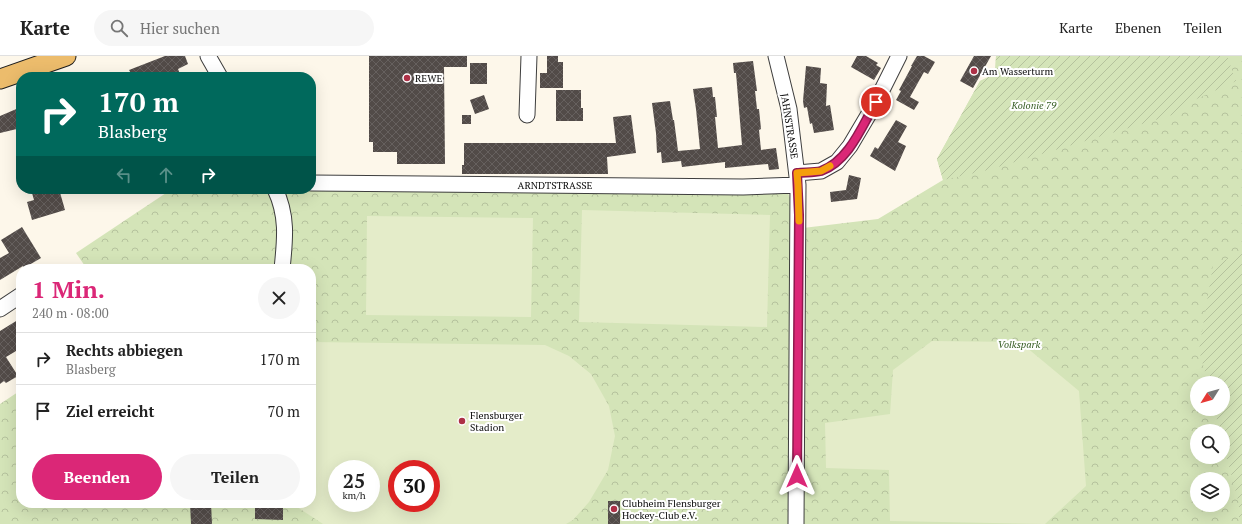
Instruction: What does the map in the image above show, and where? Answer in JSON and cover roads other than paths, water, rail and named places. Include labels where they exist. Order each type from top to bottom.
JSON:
[{"type":"main road","points":[[20,72],[66,56]]},
{"type":"main road","points":[[0,79],[16,73]]},
{"type":"street","points":[[208,56],[217,72]]},
{"type":"street","points":[[527,115],[529,56]]},
{"type":"street","name":"JAHNSTRASSE","points":[[776,56],[789,109],[797,179],[796,524]]},
{"type":"street","name":"ARNDTSTRASSE","points":[[316,183],[736,186],[797,179],[821,171],[837,162],[850,146],[876,102],[899,56]]},
{"type":"street","points":[[281,194],[285,236],[282,264]]},
{"type":"street","points":[[0,308],[16,298]]},
{"type":"place","name":"Am Wasserturm","points":[[974,71]]},
{"type":"place","name":"REWE","points":[[407,78]]},
{"type":"place","name":"Flensburger Stadion","points":[[462,421]]},
{"type":"place","name":"Clubheim Flensburger Hockey-Club e.V.","points":[[614,509]]},
{"type":"park label","name":"Kolonie 79","points":[[1034,105]]},
{"type":"park label","name":"Volkspark","points":[[1019,344]]}]
